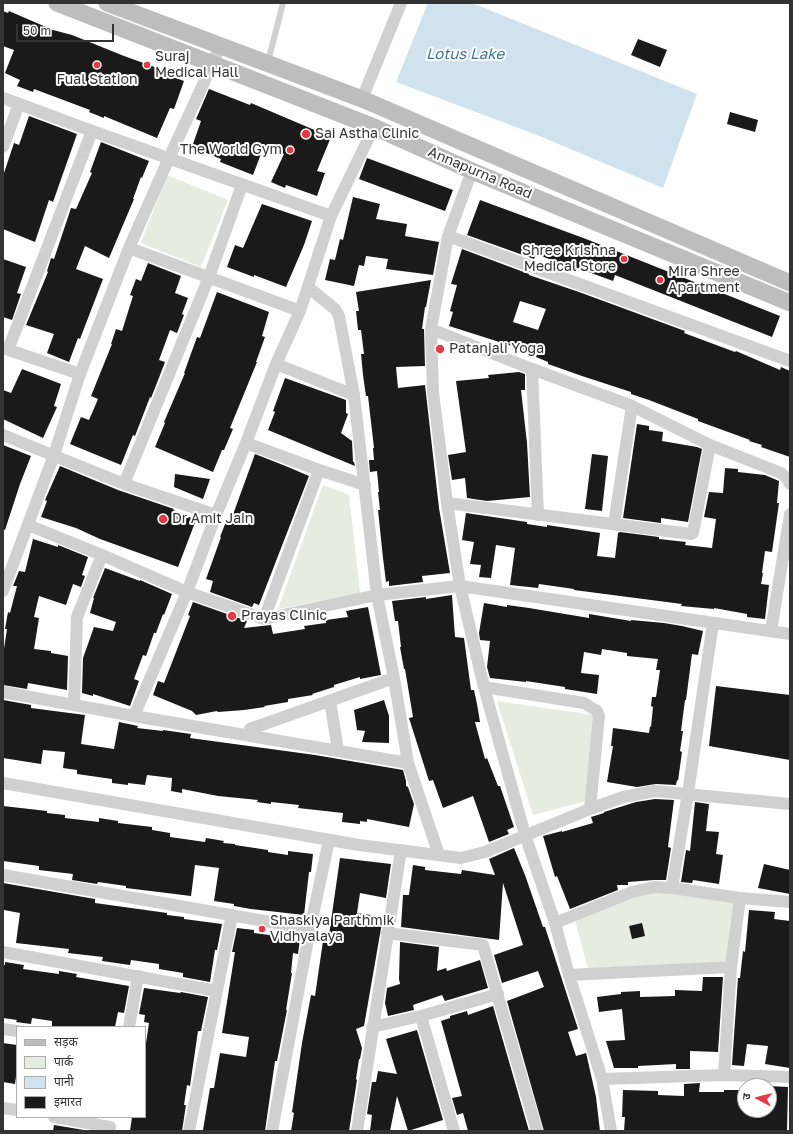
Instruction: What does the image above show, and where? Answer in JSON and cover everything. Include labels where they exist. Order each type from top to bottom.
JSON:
[{"type":"main road","name":"Annapurna Road","points":[[57,3],[212,65],[374,127],[472,171],[790,303]]},
{"type":"main road","name":"Annapurna Road","points":[[107,3],[362,99],[790,283]]},
{"type":"street","points":[[362,99],[401,3]]},
{"type":"street","points":[[3,591],[54,455],[80,374],[129,248],[220,45]]},
{"type":"street","points":[[3,98],[331,216]]},
{"type":"street","points":[[3,147],[19,104]]},
{"type":"street","points":[[134,716],[187,592],[276,364],[300,311],[331,216],[374,127]]},
{"type":"street","points":[[80,374],[5,349],[92,131]]},
{"type":"street","points":[[472,171],[448,236],[431,329],[433,392],[447,503],[460,586],[484,687],[525,835],[555,923],[569,975],[602,1079],[611,1131]]},
{"type":"street","points":[[124,484],[208,277],[242,185]]},
{"type":"street","points":[[448,236],[790,362]]},
{"type":"street","points":[[129,248],[300,311]]},
{"type":"street","points":[[308,287],[335,309],[339,316],[354,395],[377,595],[394,678],[408,762],[440,855]]},
{"type":"street","points":[[431,329],[532,369],[632,406],[710,445],[781,473],[787,478],[790,484]]},
{"type":"street","points":[[276,364],[354,395]]},
{"type":"street","points":[[532,369],[538,515]]},
{"type":"street","points":[[614,524],[632,406]]},
{"type":"street","points":[[3,435],[124,484],[216,515]]},
{"type":"street","points":[[246,443],[365,485]]},
{"type":"street","points":[[447,503],[691,534],[693,533],[710,445]]},
{"type":"street","points":[[264,619],[319,470]]},
{"type":"street","points":[[771,631],[790,514]]},
{"type":"street","points":[[28,525],[187,592],[264,619],[377,595],[460,586],[790,634]]},
{"type":"street","points":[[74,705],[77,616],[102,555]]},
{"type":"street","points":[[672,888],[688,793],[713,623]]},
{"type":"street","points":[[248,735],[250,729],[394,678]]},
{"type":"street","points":[[484,687],[584,703],[597,711],[599,716],[590,809]]},
{"type":"street","points":[[3,692],[134,716],[408,762]]},
{"type":"street","points":[[330,701],[338,750]]},
{"type":"street","points":[[3,783],[329,840],[461,858],[485,852],[623,797],[655,791],[790,804]]},
{"type":"street","points":[[272,1131],[310,929],[329,840]]},
{"type":"street","points":[[357,1131],[372,1027],[401,850]]},
{"type":"street","points":[[3,875],[310,929]]},
{"type":"street","points":[[555,923],[632,892],[654,887],[672,888],[740,898],[790,902]]},
{"type":"street","points":[[724,1075],[731,967],[740,898]]},
{"type":"street","points":[[189,1131],[232,915]]},
{"type":"street","points":[[387,933],[483,945],[537,1131]]},
{"type":"street","points":[[3,952],[217,991]]},
{"type":"street","points":[[569,975],[731,967]]},
{"type":"street","points":[[129,1026],[138,976]]},
{"type":"street","points":[[372,1027],[422,1016],[498,994]]},
{"type":"street","points":[[422,1016],[454,1131]]},
{"type":"street","points":[[3,1029],[16,1031]]},
{"type":"street","points":[[602,1079],[724,1075],[790,1077]]},
{"type":"street","points":[[3,1108],[16,1110]]},
{"type":"street","points":[[61,1118],[110,1125]]},
{"type":"lane","points":[[268,63],[283,3]]},
{"type":"green space","points":[[167,175],[228,200],[201,267],[141,243]]},
{"type":"green space","points":[[323,485],[349,495],[360,593],[278,609]]},
{"type":"green space","points":[[497,701],[594,715],[586,801],[533,815]]},
{"type":"green space","points":[[666,889],[735,900],[727,961],[588,969],[574,916],[630,894]]},
{"type":"water","name":"Lotus Lake","points":[[428,3],[472,3],[697,94],[663,188],[537,135],[396,82]]},
{"type":"building","points":[[3,11],[8,13],[9,11],[53,30],[72,35],[163,70],[162,73],[184,81],[174,109],[170,108],[157,138],[104,116],[104,118],[89,112],[90,110],[34,89],[33,92],[17,86],[20,80],[5,73],[14,50],[3,46]]},
{"type":"building","points":[[638,39],[667,50],[660,67],[631,55]]},
{"type":"building","points":[[209,89],[250,105],[251,103],[331,137],[317,171],[325,173],[317,196],[286,185],[285,188],[271,182],[284,154],[264,146],[253,175],[220,162],[221,159],[192,147],[201,121],[196,119]]},
{"type":"building","points":[[730,112],[758,120],[755,132],[727,124]]},
{"type":"building","points":[[29,116],[77,134],[53,202],[49,200],[35,242],[3,229],[3,176],[14,143],[19,145]]},
{"type":"building","points":[[101,142],[149,161],[142,178],[141,177],[134,199],[109,258],[85,246],[76,269],[103,279],[80,339],[78,338],[69,362],[47,353],[54,334],[26,325],[48,272],[51,258],[54,259],[71,208],[76,209],[92,173],[90,172]]},
{"type":"building","points":[[367,158],[453,190],[445,211],[359,179]]},
{"type":"building","points":[[353,197],[380,204],[376,219],[407,224],[405,236],[439,242],[433,275],[386,269],[388,259],[366,256],[364,266],[359,265],[354,286],[325,280],[330,259],[335,260],[340,239],[343,240]]},
{"type":"building","points":[[480,200],[586,239],[780,316],[772,337],[615,275],[613,281],[575,267],[575,269],[536,254],[534,259],[467,235]]},
{"type":"building","points":[[262,204],[312,221],[304,245],[286,287],[227,267],[235,245],[243,248]]},
{"type":"building","points":[[462,249],[529,275],[685,331],[684,333],[735,352],[736,351],[780,370],[781,367],[790,371],[790,457],[761,447],[762,445],[749,441],[750,440],[698,421],[698,419],[631,394],[631,392],[548,364],[548,362],[536,357],[537,354],[449,326],[453,312],[450,311],[457,285],[451,284]],"holes":[[[520,301],[546,309],[538,330],[513,322]]]},
{"type":"building","points":[[3,259],[26,267],[17,293],[21,294],[12,320],[3,317]]},
{"type":"building","points":[[148,263],[181,276],[175,293],[188,298],[182,314],[184,315],[177,333],[170,330],[159,360],[165,362],[135,436],[133,435],[121,465],[70,444],[81,417],[89,420],[98,399],[91,396],[112,344],[116,329],[122,331],[133,296],[130,295],[136,279],[141,281]]},
{"type":"building","points":[[431,280],[422,329],[424,329],[425,366],[396,367],[398,388],[425,385],[439,508],[450,573],[422,576],[423,582],[389,586],[389,581],[386,582],[383,558],[378,510],[380,510],[377,471],[370,472],[369,460],[374,460],[374,448],[368,396],[366,396],[363,375],[361,354],[364,354],[361,330],[358,330],[356,311],[359,311],[356,292]]},
{"type":"building","points":[[217,292],[269,312],[262,336],[265,337],[257,362],[230,428],[233,429],[213,472],[155,447],[185,373],[197,337],[200,338]]},
{"type":"building","points":[[22,369],[61,384],[54,406],[57,407],[43,438],[3,419],[3,390],[11,393]]},
{"type":"building","points":[[519,372],[525,374],[525,390],[521,390],[527,443],[530,497],[487,501],[467,498],[465,478],[452,480],[448,455],[466,452],[456,381],[489,378],[488,375]]},
{"type":"building","points":[[285,378],[346,400],[346,413],[348,414],[341,433],[352,441],[353,462],[355,466],[268,430]]},
{"type":"building","points":[[637,424],[649,426],[649,430],[663,432],[662,441],[702,449],[688,522],[661,518],[661,523],[623,518]]},
{"type":"building","points":[[3,445],[31,456],[5,530],[3,529]]},
{"type":"building","points":[[255,454],[309,476],[259,605],[254,603],[252,607],[210,592],[213,581],[206,579],[227,519],[231,520]]},
{"type":"building","points":[[592,454],[608,456],[602,511],[585,509]]},
{"type":"building","points":[[60,466],[118,490],[174,509],[173,510],[196,520],[178,567],[100,539],[76,528],[41,517],[47,501],[45,500]]},
{"type":"building","points":[[725,468],[738,469],[738,472],[765,475],[779,481],[777,503],[779,503],[772,552],[765,551],[762,573],[761,584],[769,585],[765,619],[747,617],[747,614],[714,608],[681,606],[682,604],[539,584],[538,588],[510,585],[515,548],[496,545],[491,578],[479,577],[481,565],[470,564],[474,542],[462,540],[466,513],[527,522],[527,524],[547,527],[547,525],[600,533],[597,556],[615,558],[618,533],[620,532],[659,537],[659,539],[686,542],[685,545],[712,548],[716,519],[704,517],[709,492],[723,493]]},
{"type":"building","points":[[175,474],[210,479],[203,499],[174,487]]},
{"type":"building","points":[[33,539],[58,547],[58,545],[88,557],[82,575],[85,576],[81,587],[73,584],[66,605],[39,596],[34,617],[39,618],[34,649],[51,651],[51,653],[68,656],[67,690],[28,683],[27,689],[3,685],[3,655],[7,629],[5,629],[8,612],[10,613],[17,586],[13,586],[19,571],[25,572]]},
{"type":"building","points":[[105,568],[140,580],[172,594],[156,633],[154,633],[146,656],[143,655],[134,679],[139,681],[130,706],[93,694],[93,696],[82,693],[83,658],[94,627],[113,631],[116,622],[90,613],[93,598]]},
{"type":"building","points":[[452,595],[455,637],[464,638],[471,690],[474,690],[477,704],[480,722],[475,722],[485,759],[487,758],[498,786],[500,786],[514,827],[507,830],[509,834],[489,842],[473,796],[443,808],[433,780],[429,781],[409,718],[413,717],[400,647],[398,621],[395,621],[392,601],[426,597],[426,599]]},
{"type":"building","points":[[193,602],[247,621],[244,628],[271,625],[273,634],[305,629],[304,626],[326,623],[326,620],[348,617],[346,611],[368,607],[381,675],[360,679],[360,677],[334,685],[334,687],[312,694],[313,695],[288,699],[288,702],[264,706],[265,707],[244,710],[217,711],[196,715],[192,711],[153,695],[158,681],[164,683],[190,616],[188,615]]},
{"type":"building","points":[[484,603],[507,607],[507,605],[529,608],[589,618],[589,614],[631,621],[664,623],[703,631],[698,655],[692,654],[681,731],[683,731],[680,751],[682,752],[678,781],[677,780],[676,785],[656,784],[637,787],[607,782],[613,746],[611,746],[613,728],[649,733],[653,707],[651,706],[652,697],[656,697],[660,670],[656,670],[658,659],[627,656],[627,653],[602,649],[601,655],[584,652],[581,673],[599,675],[597,694],[526,681],[490,678],[487,667],[490,641],[480,640],[479,633]]},
{"type":"building","points":[[716,686],[790,695],[790,760],[709,746]]},
{"type":"building","points":[[3,700],[31,705],[31,708],[85,715],[81,744],[114,749],[119,722],[138,726],[137,728],[191,734],[190,738],[315,755],[403,770],[406,786],[408,787],[414,804],[409,827],[367,819],[367,822],[360,821],[360,824],[342,822],[343,813],[298,808],[299,805],[271,802],[271,804],[257,802],[258,800],[218,796],[182,789],[182,793],[171,791],[172,778],[147,775],[145,785],[112,783],[112,779],[77,774],[77,770],[63,768],[65,752],[43,750],[41,764],[3,758]]},
{"type":"building","points":[[384,700],[389,716],[389,743],[362,742],[365,731],[357,730],[354,710]]},
{"type":"building","points":[[655,799],[674,800],[668,847],[671,848],[666,880],[628,882],[628,885],[617,885],[618,890],[570,909],[557,876],[555,877],[543,836],[593,823],[591,817],[604,812],[636,802]]},
{"type":"building","points":[[695,802],[709,804],[706,831],[719,832],[716,854],[723,855],[719,884],[693,880],[692,883],[681,882],[686,850],[690,851]]},
{"type":"building","points":[[3,806],[47,811],[47,813],[65,815],[65,818],[99,822],[99,818],[118,821],[118,823],[152,827],[152,830],[170,833],[170,837],[205,842],[206,838],[224,841],[223,843],[268,850],[268,852],[288,855],[288,851],[313,854],[311,872],[309,872],[304,915],[251,909],[234,906],[234,904],[214,901],[219,868],[195,865],[191,896],[126,888],[126,886],[98,882],[97,884],[72,880],[73,874],[39,870],[39,866],[3,861]]},
{"type":"building","points":[[514,848],[543,927],[545,927],[578,1029],[568,1032],[576,1056],[586,1053],[596,1097],[600,1131],[544,1131],[507,1001],[544,987],[538,971],[502,983],[494,955],[523,945],[503,883],[499,940],[401,927],[403,895],[409,895],[413,865],[425,867],[425,870],[461,874],[462,870],[495,875],[489,859]]},
{"type":"building","points":[[340,858],[391,864],[386,898],[360,893],[357,913],[383,917],[364,1026],[356,1029],[362,1048],[359,1059],[349,1131],[291,1131],[294,1113],[292,1112],[302,1043],[311,995],[315,996],[323,941],[328,942]]},
{"type":"building","points":[[764,864],[790,870],[790,894],[758,888]]},
{"type":"building","points":[[3,883],[95,899],[95,903],[167,913],[167,915],[184,917],[184,919],[222,924],[217,950],[215,950],[210,982],[183,977],[183,973],[159,969],[159,964],[131,960],[130,965],[102,961],[103,957],[68,953],[69,949],[16,943],[20,913],[4,910]]},
{"type":"building","points":[[749,910],[775,912],[774,919],[790,921],[790,1068],[765,1064],[768,1046],[747,1044],[744,1066],[732,1065],[738,978],[740,978],[743,951],[745,952]]},
{"type":"building","points":[[642,923],[645,936],[632,939],[629,926]]},
{"type":"building","points":[[237,928],[254,930],[254,933],[300,939],[298,954],[293,953],[287,1010],[277,1061],[275,1061],[265,1131],[203,1130],[210,1088],[214,1088],[220,1053],[246,1057],[249,1037],[222,1033],[235,952],[232,952]]},
{"type":"building","points":[[400,942],[439,947],[437,971],[446,968],[447,971],[480,960],[488,988],[445,1001],[442,995],[413,1005],[414,1010],[388,1016],[385,1003],[387,988],[400,984]]},
{"type":"building","points":[[5,962],[24,965],[23,969],[59,974],[59,971],[77,974],[76,977],[129,986],[124,1013],[118,1012],[115,1026],[52,1026],[52,1021],[32,1018],[31,1024],[3,1018],[3,965],[5,965]]},
{"type":"building","points":[[703,977],[723,977],[718,1052],[690,1051],[690,1069],[676,1069],[676,1064],[638,1066],[638,1068],[614,1068],[606,1041],[625,1040],[622,1009],[599,1012],[597,997],[621,994],[621,992],[640,991],[640,997],[675,996],[675,990],[702,991]]},
{"type":"building","points":[[144,988],[208,997],[201,1031],[198,1031],[190,1086],[187,1085],[182,1131],[130,1131],[132,1118],[146,1118],[146,1043],[149,1023],[144,1022],[145,1015],[139,1014]]},
{"type":"building","points":[[493,1006],[529,1131],[468,1131],[463,1113],[457,1115],[452,1098],[462,1096],[441,1021],[450,1018],[450,1016],[467,1011],[468,1015]]},
{"type":"building","points":[[417,1030],[443,1120],[408,1131],[397,1096],[390,1131],[370,1131],[372,1115],[367,1114],[372,1082],[376,1082],[378,1071],[397,1074],[386,1039]]},
{"type":"building","points":[[3,1043],[16,1045],[15,1084],[3,1082]]},
{"type":"building","points":[[700,1083],[699,1092],[724,1092],[724,1090],[737,1090],[737,1118],[777,1118],[777,1086],[788,1087],[787,1131],[624,1131],[625,1117],[622,1117],[623,1090],[658,1091],[658,1095],[684,1096],[684,1084]]},
{"type":"building","points":[[54,1125],[90,1131],[53,1131]]},
{"type":"place","name":"Fual Station","points":[[97,65]]},
{"type":"place","name":"Suraj Medical Hall","points":[[147,65]]},
{"type":"place","name":"Sai Astha Clinic","points":[[306,134]]},
{"type":"place","name":"The World Gym","points":[[290,150]]},
{"type":"place","name":"Shree Krishna Medical Store","points":[[624,259]]},
{"type":"place","name":"Mira Shree Apartment","points":[[660,280]]},
{"type":"place","name":"Patanjali Yoga","points":[[440,349]]},
{"type":"place","name":"Dr Amit Jain","points":[[163,519]]},
{"type":"place","name":"Prayas Clinic","points":[[232,616]]},
{"type":"place","name":"Shaskiya Parthmik Vidhyalaya","points":[[262,929]]}]
